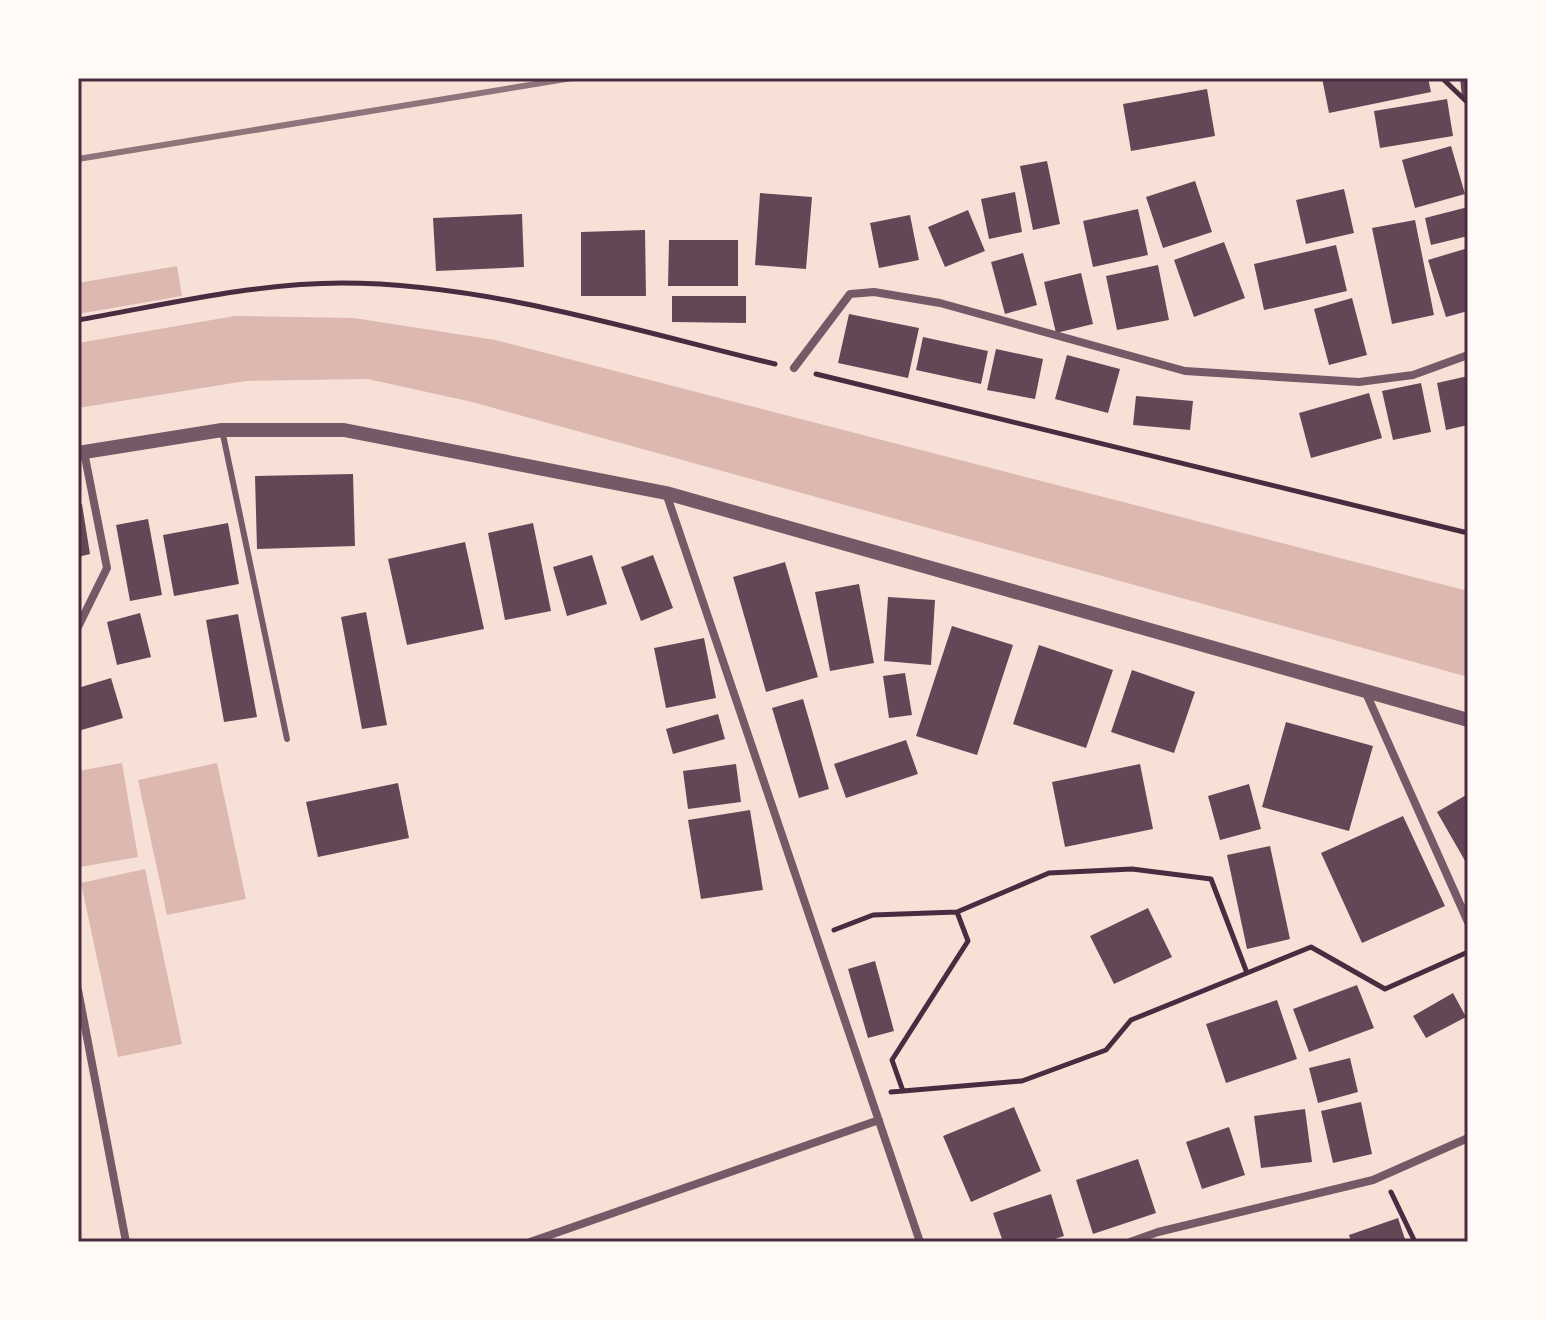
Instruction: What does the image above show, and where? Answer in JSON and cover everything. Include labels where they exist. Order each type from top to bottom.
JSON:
[{"type":"street","points":[[794,368],[850,294],[874,292],[940,303],[1185,371],[1359,382],[1413,375],[1468,355]]},
{"type":"street","points":[[78,627],[107,568],[81,452],[222,430],[330,428],[666,493],[1468,720]]},
{"type":"street","points":[[666,493],[920,1242]]},
{"type":"street","points":[[1366,693],[1468,922]]},
{"type":"street","points":[[78,990],[126,1242]]},
{"type":"street","points":[[530,1242],[879,1120]]},
{"type":"street","points":[[1130,1242],[1383,1175],[1468,1138]]},
{"type":"lane","points":[[222,430],[287,739]]},
{"type":"path","points":[[1442,78],[1468,103]]},
{"type":"path","points":[[817,937],[873,915],[957,912],[1049,873],[1132,869],[1211,879],[1247,973]]},
{"type":"path","points":[[903,1091],[892,1060],[968,941],[957,912]]},
{"type":"path","points":[[870,1094],[1022,1081],[1106,1050],[1131,1020],[1311,947],[1385,989],[1468,952]]},
{"type":"path","points":[[1383,1175],[1415,1242]]},
{"type":"shaded area","points":[[177,266],[182,296],[78,314],[78,283]]},
{"type":"shaded area","points":[[235,316],[354,318],[495,340],[1468,591],[1468,677],[472,402],[368,379],[246,381],[78,408],[78,343]]},
{"type":"shaded area","points":[[122,763],[138,857],[80,867],[78,771]]},
{"type":"shaded area","points":[[217,763],[246,899],[167,915],[138,780]]},
{"type":"shaded area","points":[[145,869],[182,1044],[118,1057],[81,883]]},
{"type":"building","points":[[1322,78],[1428,78],[1431,92],[1329,113]]},
{"type":"building","points":[[1460,78],[1468,78],[1468,96],[1462,97]]},
{"type":"building","points":[[1207,89],[1215,136],[1131,151],[1123,104]]},
{"type":"building","points":[[1447,99],[1453,136],[1380,148],[1374,111]]},
{"type":"building","points":[[1451,146],[1465,194],[1415,208],[1402,160]]},
{"type":"building","points":[[1047,161],[1060,224],[1033,230],[1020,166]]},
{"type":"building","points":[[1195,181],[1212,232],[1163,248],[1146,197]]},
{"type":"building","points":[[1344,189],[1354,233],[1306,244],[1296,200]]},
{"type":"building","points":[[1015,192],[1022,232],[989,239],[981,199]]},
{"type":"building","points":[[760,193],[812,197],[806,269],[755,265]]},
{"type":"building","points":[[1468,207],[1468,236],[1431,245],[1425,218]]},
{"type":"building","points":[[1138,209],[1148,255],[1093,267],[1083,221]]},
{"type":"building","points":[[968,210],[985,251],[945,267],[928,227]]},
{"type":"building","points":[[522,214],[524,267],[436,271],[433,218]]},
{"type":"building","points":[[910,215],[919,260],[879,268],[870,223]]},
{"type":"building","points":[[1415,220],[1434,315],[1392,324],[1372,228]]},
{"type":"building","points":[[645,230],[646,296],[581,296],[581,232]]},
{"type":"building","points":[[669,240],[738,240],[738,286],[668,286]]},
{"type":"building","points":[[1224,242],[1245,298],[1194,317],[1174,260]]},
{"type":"building","points":[[1336,245],[1347,291],[1264,310],[1254,264]]},
{"type":"building","points":[[1468,248],[1468,311],[1446,317],[1428,260]]},
{"type":"building","points":[[1023,253],[1037,305],[1005,314],[991,262]]},
{"type":"building","points":[[1158,265],[1169,320],[1117,330],[1106,276]]},
{"type":"building","points":[[1081,273],[1093,324],[1056,333],[1044,282]]},
{"type":"building","points":[[672,296],[746,296],[746,323],[672,322]]},
{"type":"building","points":[[1352,298],[1367,355],[1329,365],[1314,309]]},
{"type":"building","points":[[849,314],[919,328],[908,378],[838,363]]},
{"type":"building","points":[[923,337],[988,351],[981,384],[916,370]]},
{"type":"building","points":[[996,349],[1043,359],[1035,399],[987,390]]},
{"type":"building","points":[[1067,355],[1120,369],[1108,413],[1055,399]]},
{"type":"building","points":[[1468,376],[1468,425],[1446,430],[1437,383]]},
{"type":"building","points":[[1421,383],[1431,432],[1393,440],[1382,391]]},
{"type":"building","points":[[1369,393],[1382,438],[1311,458],[1299,413]]},
{"type":"building","points":[[1136,396],[1193,401],[1190,430],[1133,425]]},
{"type":"building","points":[[353,474],[355,546],[257,549],[255,476]]},
{"type":"building","points":[[78,504],[82,504],[90,554],[78,557]]},
{"type":"building","points":[[148,519],[162,595],[130,601],[116,525]]},
{"type":"building","points":[[228,523],[239,584],[174,596],[163,535]]},
{"type":"building","points":[[533,523],[551,611],[505,620],[488,533]]},
{"type":"building","points":[[465,542],[484,629],[407,645],[388,559]]},
{"type":"building","points":[[592,555],[607,604],[567,616],[553,567]]},
{"type":"building","points":[[653,555],[673,608],[641,621],[621,567]]},
{"type":"building","points":[[785,562],[818,677],[766,692],[733,577]]},
{"type":"building","points":[[859,584],[874,663],[830,671],[815,592]]},
{"type":"building","points":[[888,597],[935,600],[931,665],[884,661]]},
{"type":"building","points":[[366,612],[387,725],[362,729],[341,617]]},
{"type":"building","points":[[140,613],[151,657],[117,665],[107,622]]},
{"type":"building","points":[[238,614],[257,717],[224,722],[206,620]]},
{"type":"building","points":[[952,626],[1013,645],[977,755],[916,736]]},
{"type":"building","points":[[704,638],[716,698],[666,708],[654,648]]},
{"type":"building","points":[[1039,645],[1113,670],[1086,748],[1013,724]]},
{"type":"building","points":[[1132,670],[1195,692],[1174,753],[1111,732]]},
{"type":"building","points":[[905,673],[912,715],[889,718],[883,676]]},
{"type":"building","points":[[111,678],[123,718],[78,731],[78,688]]},
{"type":"building","points":[[803,699],[829,789],[799,798],[772,708]]},
{"type":"building","points":[[718,714],[725,739],[673,754],[666,729]]},
{"type":"building","points":[[1286,722],[1373,746],[1349,831],[1262,807]]},
{"type":"building","points":[[906,740],[918,774],[846,798],[834,764]]},
{"type":"building","points":[[736,764],[741,802],[688,809],[683,771]]},
{"type":"building","points":[[1140,764],[1153,829],[1065,847],[1052,782]]},
{"type":"building","points":[[398,783],[409,838],[318,857],[306,802]]},
{"type":"building","points":[[1249,784],[1261,829],[1220,840],[1208,796]]},
{"type":"building","points":[[1468,794],[1468,866],[1437,812]]},
{"type":"building","points":[[750,810],[763,890],[701,899],[688,820]]},
{"type":"building","points":[[1403,816],[1445,906],[1362,943],[1321,853]]},
{"type":"building","points":[[1270,846],[1290,939],[1247,949],[1227,855]]},
{"type":"building","points":[[1148,908],[1172,957],[1114,984],[1090,936]]},
{"type":"building","points":[[875,961],[894,1031],[868,1038],[848,969]]},
{"type":"building","points":[[1357,985],[1374,1028],[1309,1052],[1293,1009]]},
{"type":"building","points":[[1453,993],[1466,1017],[1426,1038],[1413,1016]]},
{"type":"building","points":[[1277,1000],[1297,1059],[1226,1083],[1206,1024]]},
{"type":"building","points":[[1350,1058],[1358,1092],[1318,1103],[1309,1068]]},
{"type":"building","points":[[1361,1102],[1372,1154],[1333,1163],[1321,1111]]},
{"type":"building","points":[[1014,1107],[1041,1171],[971,1202],[943,1136]]},
{"type":"building","points":[[1305,1109],[1312,1162],[1261,1168],[1254,1116]]},
{"type":"building","points":[[1229,1127],[1245,1175],[1202,1189],[1186,1142]]},
{"type":"building","points":[[1138,1159],[1156,1213],[1093,1234],[1076,1180]]},
{"type":"building","points":[[1051,1194],[1064,1236],[1045,1242],[1003,1242],[993,1213]]},
{"type":"building","points":[[1398,1218],[1406,1242],[1351,1242],[1349,1235]]},
{"type":"railway","points":[[78,159],[572,78]]}]
